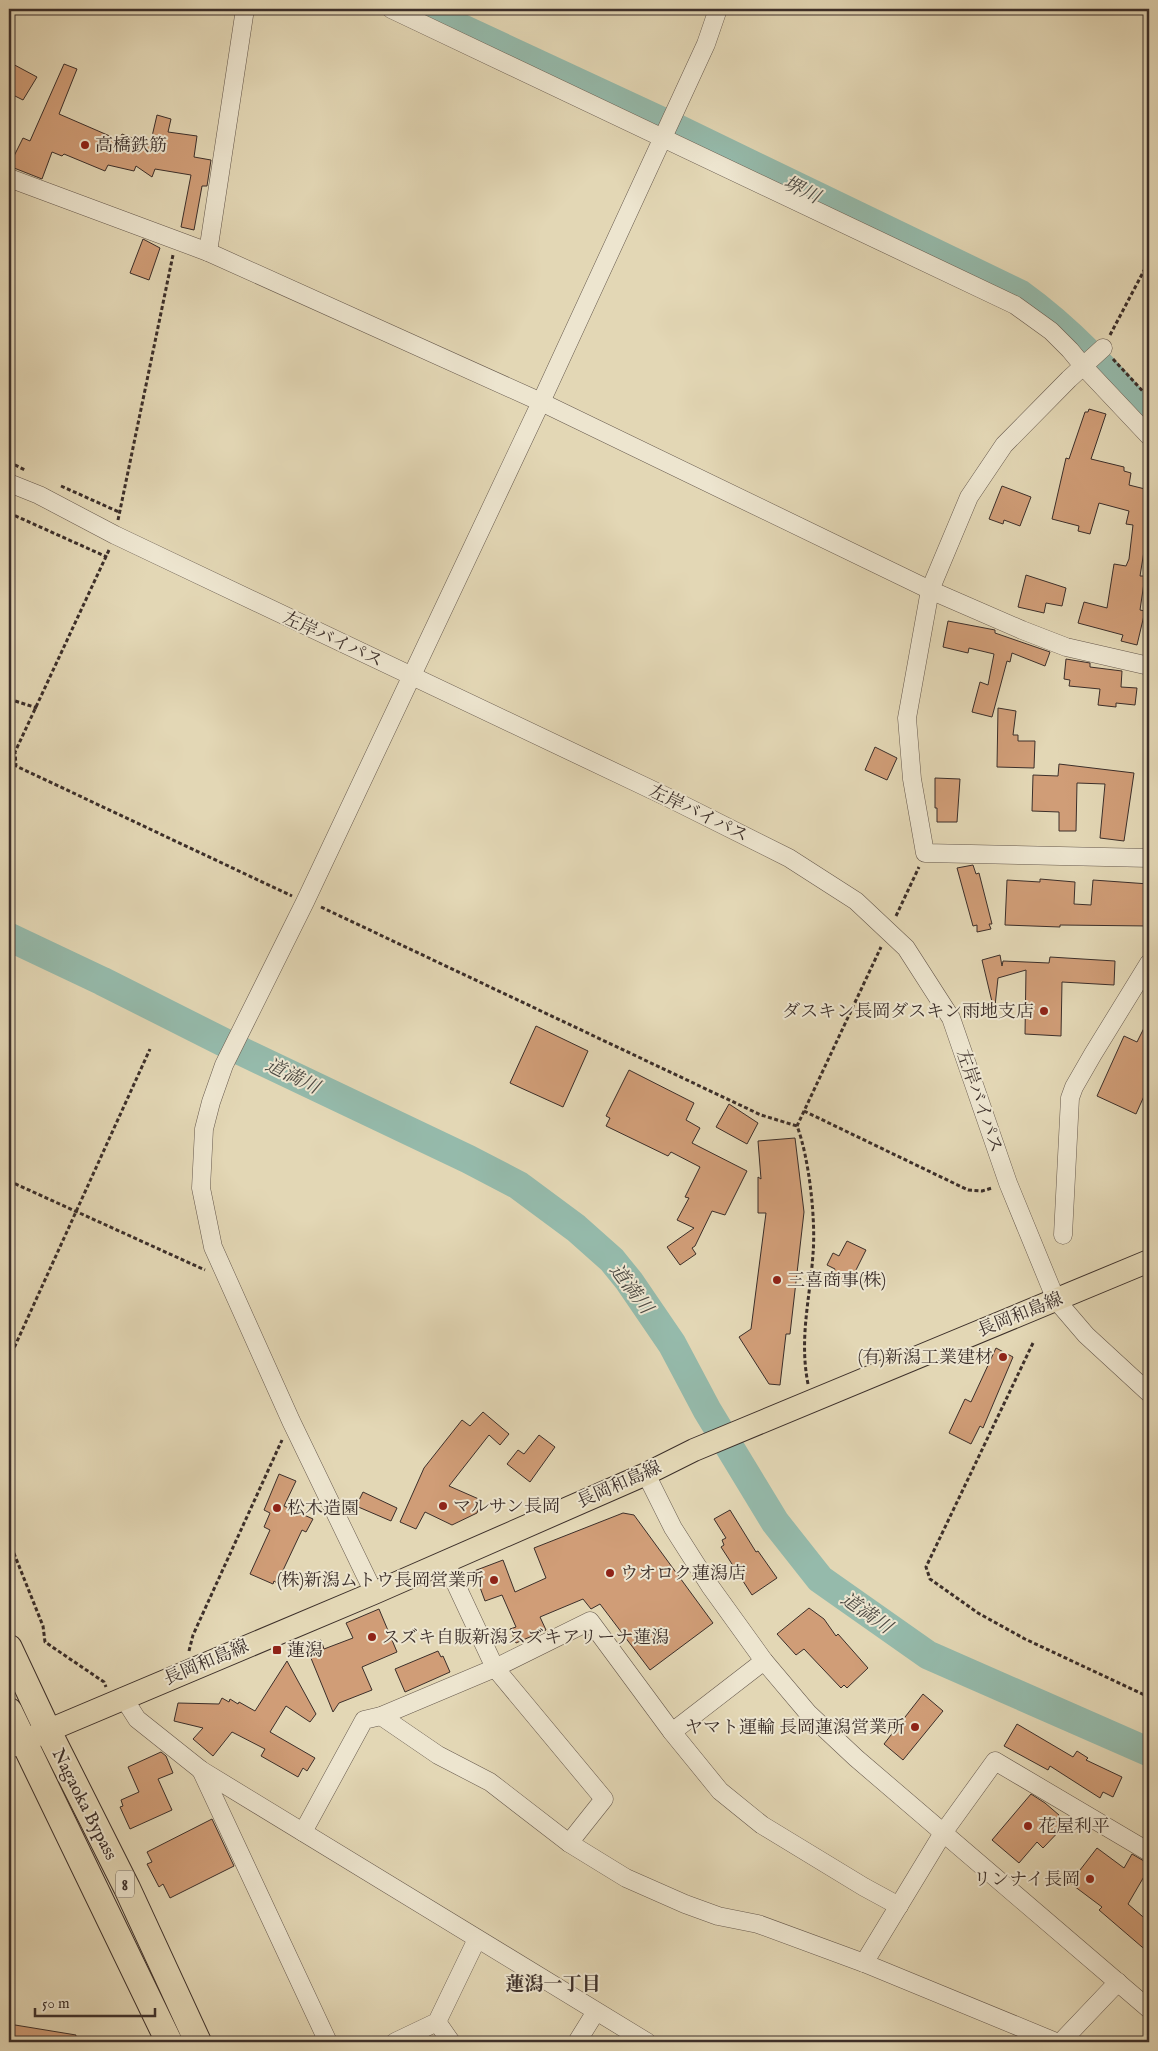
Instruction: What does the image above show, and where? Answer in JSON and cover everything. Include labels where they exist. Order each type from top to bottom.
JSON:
[{"type":"highway","name":"Nagaoka Bypass","points":[[9,1648],[46,1729],[127,1888],[198,2042]]},
{"type":"highway","name":"Nagaoka Bypass","points":[[9,1711],[16,1743],[169,2042]]},
{"type":"main road","name":"長岡和島線","points":[[16,1743],[374,1592],[646,1474],[694,1450],[1149,1261]]},
{"type":"street","points":[[208,252],[245,9]]},
{"type":"street","points":[[391,9],[1015,305],[1051,331],[1149,436]]},
{"type":"street","points":[[374,1592],[291,1421],[213,1247],[201,1188],[204,1129],[224,1065],[305,902],[410,676],[541,402],[661,137],[706,44],[718,9]]},
{"type":"street","points":[[9,178],[175,242],[208,252],[541,402],[930,590],[1066,647],[1149,666]]},
{"type":"street","points":[[1104,348],[1004,445],[970,497],[930,590],[907,718],[912,779],[925,853],[1149,858]]},
{"type":"street","name":"左岸バイパス","points":[[9,483],[39,495],[115,535],[667,797],[790,858],[856,901],[889,930],[911,955],[951,1018],[1008,1183],[1056,1300],[1086,1335],[1149,1393]]},
{"type":"street","points":[[1063,1235],[1068,1110],[1074,1087],[1149,963]]},
{"type":"street","points":[[646,1474],[673,1528],[710,1586],[764,1661],[808,1713],[856,1758],[1149,2009]]},
{"type":"street","points":[[445,1561],[494,1668],[604,1799],[569,1843]]},
{"type":"street","points":[[303,1832],[364,1720],[381,1716],[494,1668],[590,1621],[672,1732],[720,1791],[762,1825],[899,1906]]},
{"type":"street","points":[[672,1732],[764,1661]]},
{"type":"street","points":[[117,1700],[137,1719],[202,1770],[595,2012],[647,2042]]},
{"type":"street","points":[[381,1716],[438,1755],[490,1782],[569,1843],[626,1878],[685,1904],[718,1916],[758,1924],[864,1963],[1056,2042]]},
{"type":"street","points":[[864,1963],[943,1832],[995,1761],[1149,1852]]},
{"type":"street","points":[[202,1770],[328,2042]]},
{"type":"street","points":[[395,2042],[436,2022],[477,1939]]},
{"type":"street","points":[[1061,2042],[1118,1982]]},
{"type":"street","points":[[577,2042],[595,2012]]},
{"type":"street","points":[[436,2022],[451,2042]]},
{"type":"path","points":[[175,242],[115,535],[37,708],[15,752],[16,766],[305,902],[320,907],[753,1112],[797,1126]]},
{"type":"path","points":[[1149,261],[1104,348],[1149,398]]},
{"type":"path","points":[[9,513],[106,557]]},
{"type":"path","points":[[9,699],[37,708]]},
{"type":"path","points":[[811,1401],[802,1343],[813,1255],[813,1222],[803,1142],[797,1126],[925,853]]},
{"type":"path","points":[[9,1359],[150,1049]]},
{"type":"path","points":[[804,1112],[968,1190],[982,1191],[1008,1183]]},
{"type":"path","points":[[9,1181],[226,1279]]},
{"type":"path","points":[[1032,1343],[926,1567],[930,1579],[978,1613],[1025,1640],[1149,1697]]},
{"type":"path","points":[[182,1672],[194,1635],[272,1458],[291,1421]]},
{"type":"path","points":[[9,1541],[43,1626],[45,1642],[104,1682],[117,1700]]},
{"type":"building","points":[[9,62],[37,77],[23,100],[9,93]]},
{"type":"building","points":[[64,64],[77,69],[59,114],[119,140],[122,134],[150,145],[157,115],[171,119],[168,132],[197,136],[194,157],[211,160],[207,186],[202,186],[194,230],[181,227],[191,175],[155,169],[152,177],[136,166],[134,171],[108,165],[105,171],[64,154],[62,156],[52,152],[42,179],[9,166],[23,138],[30,141]]},
{"type":"building","points":[[143,239],[160,248],[149,280],[130,273]]},
{"type":"building","points":[[1089,409],[1106,414],[1091,459],[1124,467],[1124,471],[1131,473],[1129,485],[1149,490],[1146,504],[1149,504],[1149,546],[1145,545],[1140,576],[1145,576],[1140,610],[1145,611],[1137,645],[1121,641],[1123,635],[1078,623],[1084,602],[1107,608],[1114,564],[1126,566],[1129,559],[1133,525],[1126,524],[1129,511],[1099,503],[1090,534],[1078,531],[1079,526],[1052,519],[1066,458],[1069,459],[1085,412],[1088,412]]},
{"type":"building","points":[[1002,486],[1031,497],[1020,526],[1004,520],[1003,524],[989,519]]},
{"type":"building","points":[[1026,575],[1066,588],[1062,606],[1046,603],[1044,613],[1018,607]]},
{"type":"building","points":[[948,621],[995,630],[995,633],[1050,652],[1045,666],[1012,653],[1010,662],[1007,661],[992,717],[972,712],[980,682],[988,685],[994,654],[969,648],[968,653],[943,647]]},
{"type":"building","points":[[1066,659],[1090,663],[1090,667],[1122,671],[1121,687],[1137,688],[1135,705],[1116,703],[1116,707],[1098,705],[1100,689],[1069,686],[1070,680],[1064,679]]},
{"type":"building","points":[[998,708],[1016,711],[1013,735],[1018,735],[1018,741],[1035,741],[1034,768],[997,767]]},
{"type":"building","points":[[875,747],[897,758],[887,780],[865,770]]},
{"type":"building","points":[[1059,764],[1134,773],[1124,841],[1100,838],[1105,784],[1077,783],[1076,831],[1059,831],[1059,812],[1032,811],[1033,775],[1058,776]]},
{"type":"building","points":[[935,778],[960,779],[957,822],[937,822]]},
{"type":"building","points":[[973,865],[976,874],[979,873],[992,924],[989,924],[991,929],[977,932],[977,925],[973,926],[957,868]]},
{"type":"building","points":[[1040,879],[1075,882],[1074,904],[1091,905],[1093,880],[1149,884],[1149,926],[1060,925],[1060,927],[1005,925],[1007,880],[1040,882]]},
{"type":"building","points":[[1000,955],[1002,966],[1003,961],[1049,963],[1050,957],[1115,961],[1114,985],[1062,982],[1061,1036],[1025,1034],[1026,970],[998,978],[995,1006],[993,1006],[982,960]]},
{"type":"building","points":[[1149,1018],[1149,1085],[1136,1114],[1097,1096],[1124,1036],[1137,1042]]},
{"type":"building","points":[[536,1026],[588,1051],[563,1107],[510,1083]]},
{"type":"building","points":[[629,1070],[694,1103],[686,1120],[700,1128],[692,1143],[747,1171],[725,1215],[712,1211],[695,1246],[692,1248],[696,1254],[680,1265],[667,1247],[694,1228],[677,1220],[689,1198],[685,1197],[700,1167],[671,1152],[668,1156],[606,1126],[610,1118],[606,1116]]},
{"type":"building","points":[[729,1104],[758,1123],[747,1144],[716,1127]]},
{"type":"building","name":"三喜商事(株)","points":[[795,1138],[804,1212],[790,1334],[786,1334],[780,1385],[769,1384],[739,1337],[751,1329],[766,1213],[758,1213],[758,1177],[761,1179],[758,1141]]},
{"type":"building","points":[[847,1241],[866,1250],[848,1286],[831,1278],[835,1269],[827,1265],[833,1253],[839,1256]]},
{"type":"building","points":[[996,1348],[1013,1357],[983,1428],[980,1426],[971,1444],[949,1433],[965,1399],[971,1402]]},
{"type":"building","points":[[483,1412],[509,1434],[500,1445],[489,1435],[449,1486],[481,1500],[477,1513],[452,1525],[425,1512],[416,1529],[400,1522],[424,1468],[462,1420],[470,1426]]},
{"type":"building","points":[[539,1435],[555,1447],[530,1482],[507,1464],[518,1450],[524,1454]]},
{"type":"building","points":[[279,1474],[296,1481],[284,1506],[313,1519],[306,1532],[302,1530],[277,1583],[274,1581],[273,1584],[250,1574],[270,1530],[264,1527],[270,1513],[264,1510]]},
{"type":"building","points":[[363,1492],[397,1508],[391,1521],[356,1506]]},
{"type":"building","points":[[730,1510],[756,1552],[758,1551],[777,1578],[752,1595],[721,1547],[724,1545],[722,1540],[726,1538],[714,1519]]},
{"type":"building","name":"ウオロク蓮潟店","points":[[623,1513],[634,1515],[713,1623],[650,1670],[600,1604],[591,1609],[583,1599],[540,1617],[546,1630],[516,1643],[510,1629],[516,1627],[502,1595],[485,1601],[474,1571],[503,1560],[515,1592],[546,1578],[534,1548]]},
{"type":"building","points":[[809,1608],[824,1619],[836,1636],[838,1634],[868,1668],[847,1688],[844,1685],[841,1688],[804,1649],[796,1655],[777,1634]]},
{"type":"building","points":[[379,1609],[397,1652],[362,1667],[372,1690],[339,1703],[333,1712],[306,1646],[321,1640],[324,1649],[353,1638],[346,1623]]},
{"type":"building","points":[[438,1651],[441,1657],[443,1656],[450,1672],[405,1692],[395,1669]]},
{"type":"building","points":[[287,1661],[316,1714],[310,1722],[286,1706],[270,1732],[315,1758],[307,1771],[303,1768],[298,1777],[261,1756],[265,1749],[232,1732],[213,1756],[193,1739],[203,1728],[174,1721],[178,1703],[219,1704],[222,1698],[229,1702],[230,1699],[238,1704],[239,1702],[255,1711]]},
{"type":"building","name":"ヤマト運輸 長岡蓮潟営業所","points":[[923,1694],[943,1711],[903,1760],[884,1744]]},
{"type":"building","points":[[1017,1724],[1073,1757],[1077,1751],[1088,1758],[1086,1760],[1122,1777],[1113,1797],[1103,1792],[1100,1798],[1050,1766],[1048,1770],[1004,1746]]},
{"type":"building","points":[[161,1752],[166,1756],[173,1773],[158,1779],[172,1810],[130,1829],[120,1807],[123,1806],[121,1800],[139,1792],[128,1767]]},
{"type":"building","name":"花屋利平","points":[[1031,1794],[1059,1815],[1057,1818],[1065,1825],[1043,1848],[1037,1842],[1019,1863],[992,1840]]},
{"type":"building","points":[[212,1819],[234,1866],[170,1898],[163,1884],[159,1887],[147,1864],[152,1862],[147,1852]]},
{"type":"building","points":[[1097,1848],[1124,1868],[1132,1854],[1149,1864],[1149,1868],[1128,1904],[1149,1922],[1149,1953],[1099,1910],[1102,1907],[1070,1883]]},
{"type":"building","points":[[9,2024],[76,2035],[75,2042],[9,2042]]},
{"type":"waterway","name":"堺川","points":[[420,9],[678,129],[1020,294],[1072,337],[1149,419]]},
{"type":"waterway","name":"道満川","points":[[9,937],[518,1185],[576,1228],[612,1260],[629,1281],[672,1344],[707,1410],[775,1522],[820,1579],[928,1655],[1149,1752]]},
{"type":"place","name":"高橋鉄筋","points":[[85,145]]},
{"type":"place","name":"ダスキン長岡ダスキン雨地支店","points":[[1044,1011]]},
{"type":"place","name":"三喜商事(株)","points":[[777,1280]]},
{"type":"place","name":"(有)新潟工業建材","points":[[1003,1357]]},
{"type":"place","name":"マルサン長岡","points":[[443,1506]]},
{"type":"place","name":"松木造園","points":[[277,1508]]},
{"type":"place","name":"ウオロク蓮潟店","points":[[610,1573]]},
{"type":"place","name":"(株)新潟ムトウ長岡営業所","points":[[494,1580]]},
{"type":"place","name":"スズキ自販新潟スズキアリーナ蓮潟","points":[[372,1637]]},
{"type":"place","name":"蓮潟","points":[[277,1650]]},
{"type":"place","name":"ヤマト運輸 長岡蓮潟営業所","points":[[915,1727]]},
{"type":"place","name":"花屋利平","points":[[1028,1826]]},
{"type":"place","name":"リンナイ長岡","points":[[1090,1879]]},
{"type":"district","name":"蓮潟一丁目","points":[[553,1983]]}]
